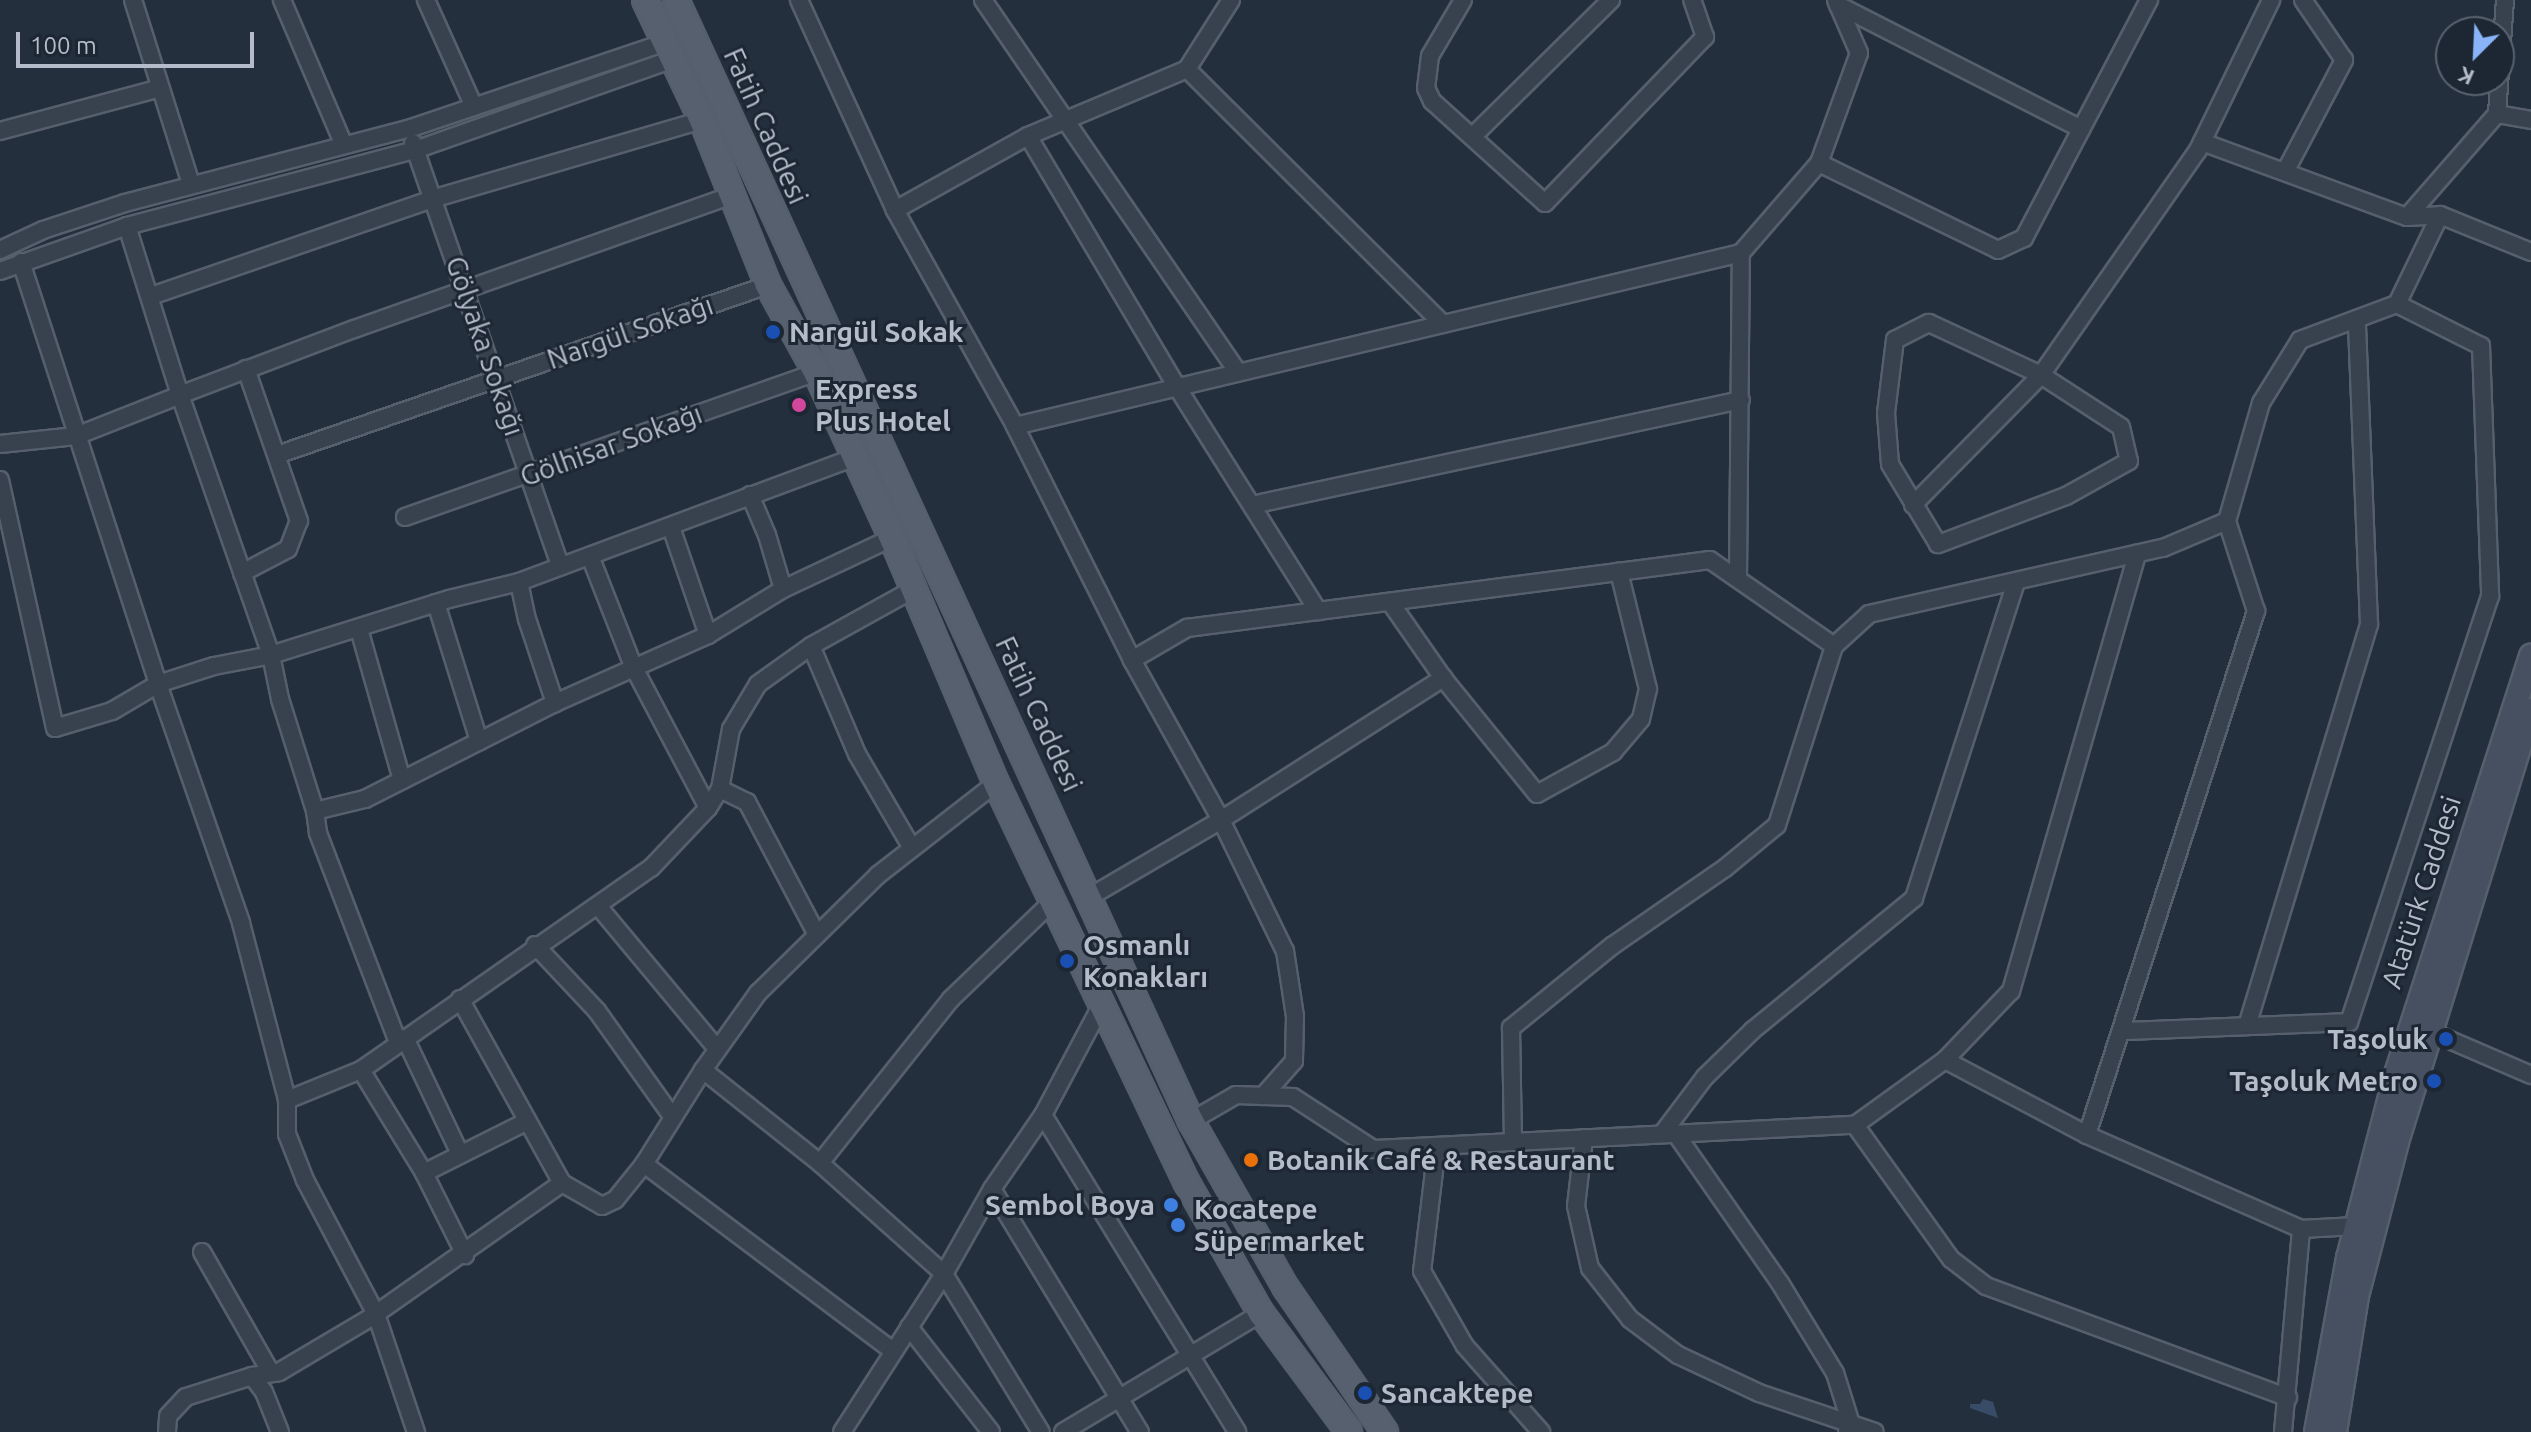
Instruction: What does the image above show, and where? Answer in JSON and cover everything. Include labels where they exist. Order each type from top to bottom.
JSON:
[{"type":"main road","name":"Fatih Caddesi","points":[[645,0],[702,120],[768,285],[816,372],[892,538],[996,783],[1187,1183],[1261,1313],[1349,1432]]},
{"type":"main road","name":"Fatih Caddesi","points":[[676,0],[841,364],[1091,896],[1191,1121],[1286,1288],[1385,1432]]},
{"type":"main road","name":"Atatürk Caddesi","points":[[2335,1432],[2357,1296],[2364,1229],[2409,1027],[2531,655]]},
{"type":"main road","name":"Atatürk Caddesi","points":[[2316,1432],[2334,1324],[2531,710]]},
{"type":"street","points":[[133,0],[191,184]]},
{"type":"street","points":[[282,0],[343,143]]},
{"type":"street","points":[[426,0],[474,107]]},
{"type":"street","points":[[799,0],[895,210],[1015,426],[1132,660],[1221,820],[1285,951],[1295,1016],[1294,1061],[1263,1096]]},
{"type":"street","points":[[983,0],[1238,372]]},
{"type":"street","points":[[895,210],[1028,136],[1187,69],[1231,0]]},
{"type":"street","points":[[1463,0],[1430,56],[1426,88],[1432,101],[1545,203],[1705,37],[1692,0]]},
{"type":"street","points":[[1473,136],[1611,0]]},
{"type":"street","points":[[1819,163],[1998,250],[2024,238],[2149,0]]},
{"type":"street","points":[[1913,505],[2041,375],[2202,142],[2271,0]]},
{"type":"street","points":[[2285,172],[2344,60],[2303,0]]},
{"type":"street","points":[[2407,217],[2497,114],[2505,0]]},
{"type":"street","points":[[1015,426],[1741,253],[1819,163],[1859,53],[1837,2]]},
{"type":"street","points":[[1837,2],[2081,129]]},
{"type":"street","points":[[0,250],[43,230],[191,184],[408,129],[670,50]]},
{"type":"street","points":[[0,271],[127,226],[415,150],[670,50]]},
{"type":"street","points":[[1187,69],[1443,324]]},
{"type":"street","points":[[0,131],[160,88]]},
{"type":"street","points":[[2497,114],[2531,120]]},
{"type":"street","points":[[151,296],[432,199],[702,120]]},
{"type":"street","name":"Gölyaka Sokağı","points":[[408,129],[560,564]]},
{"type":"street","points":[[1028,136],[1177,387],[1318,611]]},
{"type":"street","points":[[2202,142],[2407,217],[2440,215],[2531,252]]},
{"type":"street","points":[[0,444],[76,436],[246,369],[732,195]]},
{"type":"street","points":[[2087,1135],[2256,611],[2227,521],[2261,403],[2300,340],[2397,304],[2440,215]]},
{"type":"street","points":[[127,226],[180,395],[271,655],[280,699],[315,811],[318,833],[402,1041],[460,1154]]},
{"type":"street","points":[[1738,578],[1741,253]]},
{"type":"street","points":[[21,262],[158,684],[241,923],[287,1100],[287,1134],[305,1180],[376,1314],[416,1432]]},
{"type":"street","name":"Nargül Sokağı","points":[[277,455],[768,285]]},
{"type":"street","points":[[2122,1031],[2349,1022],[2490,596],[2481,346],[2397,304]]},
{"type":"street","points":[[2247,1026],[2369,624],[2357,319]]},
{"type":"street","points":[[1929,323],[2041,375],[2121,427],[2129,461],[2066,496],[1938,544],[1913,505],[1890,464],[1886,413],[1895,340],[1929,323]]},
{"type":"street","points":[[242,573],[281,556],[297,534],[299,514],[246,369]]},
{"type":"street","name":"Gölhisar Sokağı","points":[[405,517],[816,372]]},
{"type":"street","points":[[1252,505],[1741,400]]},
{"type":"street","points":[[0,480],[55,728],[112,711],[158,684],[214,666],[271,655],[436,603],[519,582],[560,564],[671,527],[855,457]]},
{"type":"street","points":[[750,495],[783,589]]},
{"type":"street","points":[[1513,1142],[1511,1028],[1612,946],[1725,868],[1777,825],[1834,646],[1869,614],[2163,548],[2227,521]]},
{"type":"street","points":[[671,527],[708,635]]},
{"type":"street","points":[[315,811],[365,799],[555,703],[708,635],[783,589],[892,538]]},
{"type":"street","points":[[1191,1121],[1236,1095],[1293,1097],[1373,1149],[1855,1125],[1945,1060],[2011,991],[2137,554]]},
{"type":"street","points":[[590,556],[634,668],[708,808]]},
{"type":"street","points":[[1132,660],[1187,628],[1710,560],[1834,646]]},
{"type":"street","points":[[1390,602],[1443,678],[1537,794],[1613,752],[1641,719],[1648,689],[1619,572]]},
{"type":"street","points":[[519,582],[527,619],[555,703]]},
{"type":"street","points":[[1669,1134],[1705,1077],[1753,1030],[1914,898],[2016,583]]},
{"type":"street","points":[[287,1100],[361,1070],[535,945],[651,868],[708,808],[720,789],[731,729],[742,706],[769,673],[914,589]]},
{"type":"street","points":[[436,603],[479,741]]},
{"type":"street","points":[[359,629],[402,780]]},
{"type":"street","points":[[811,646],[857,754],[912,848]]},
{"type":"street","points":[[1091,896],[1221,820],[1443,678]]},
{"type":"street","points":[[460,999],[562,1183],[602,1206],[615,1200],[644,1164],[672,1116],[758,993],[816,933],[912,848],[996,783]]},
{"type":"street","points":[[720,789],[747,802],[816,933]]},
{"type":"street","points":[[820,1163],[951,999],[1053,901]]},
{"type":"street","points":[[598,906],[717,1049]]},
{"type":"street","points":[[535,945],[597,1011],[672,1116]]},
{"type":"street","points":[[842,1432],[944,1274],[992,1189],[1043,1115],[1103,1002]]},
{"type":"street","points":[[2429,1031],[2531,1075]]},
{"type":"street","points":[[1945,1060],[2087,1135],[2301,1229],[2364,1229]]},
{"type":"street","points":[[361,1070],[424,1173],[465,1255]]},
{"type":"street","points":[[703,1070],[820,1163],[944,1274],[1041,1432]]},
{"type":"street","points":[[1043,1115],[1237,1432]]},
{"type":"street","points":[[424,1173],[526,1122]]},
{"type":"street","points":[[1855,1125],[1951,1259],[1986,1286],[2288,1398]]},
{"type":"street","points":[[1669,1134],[1780,1283],[1835,1373],[1849,1428]]},
{"type":"street","points":[[1584,1138],[1576,1206],[1590,1268],[1630,1319],[1678,1355],[1759,1393],[1849,1428],[1875,1432]]},
{"type":"street","points":[[1437,1146],[1422,1271],[1465,1346],[1541,1432]]},
{"type":"street","points":[[644,1164],[893,1351]]},
{"type":"street","points":[[167,1432],[168,1416],[186,1397],[270,1371],[279,1372],[376,1314],[465,1255],[562,1183]]},
{"type":"street","points":[[992,1189],[1140,1432]]},
{"type":"street","points":[[2283,1432],[2301,1229]]},
{"type":"street","points":[[202,1252],[270,1371]]},
{"type":"street","points":[[1063,1432],[1191,1358],[1261,1313]]},
{"type":"street","points":[[909,1327],[991,1432]]},
{"type":"street","points":[[252,1376],[264,1392],[280,1432]]},
{"type":"water","points":[[1983,1399],[1993,1402],[1998,1418],[1970,1408],[1970,1404],[1980,1404]]},
{"type":"place","name":"Nargül Sokak","points":[[773,332]]},
{"type":"place","name":"Express Plus Hotel","points":[[799,405]]},
{"type":"place","name":"Osmanlı Konakları","points":[[1067,961]]},
{"type":"place","name":"Taşoluk","points":[[2446,1039]]},
{"type":"place","name":"Taşoluk Metro","points":[[2434,1081]]},
{"type":"place","name":"Botanik Café & Restaurant","points":[[1251,1160]]},
{"type":"place","name":"Sembol Boya","points":[[1171,1205]]},
{"type":"place","name":"Kocatepe Süpermarket","points":[[1178,1225]]},
{"type":"place","name":"Sancaktepe","points":[[1365,1393]]}]
